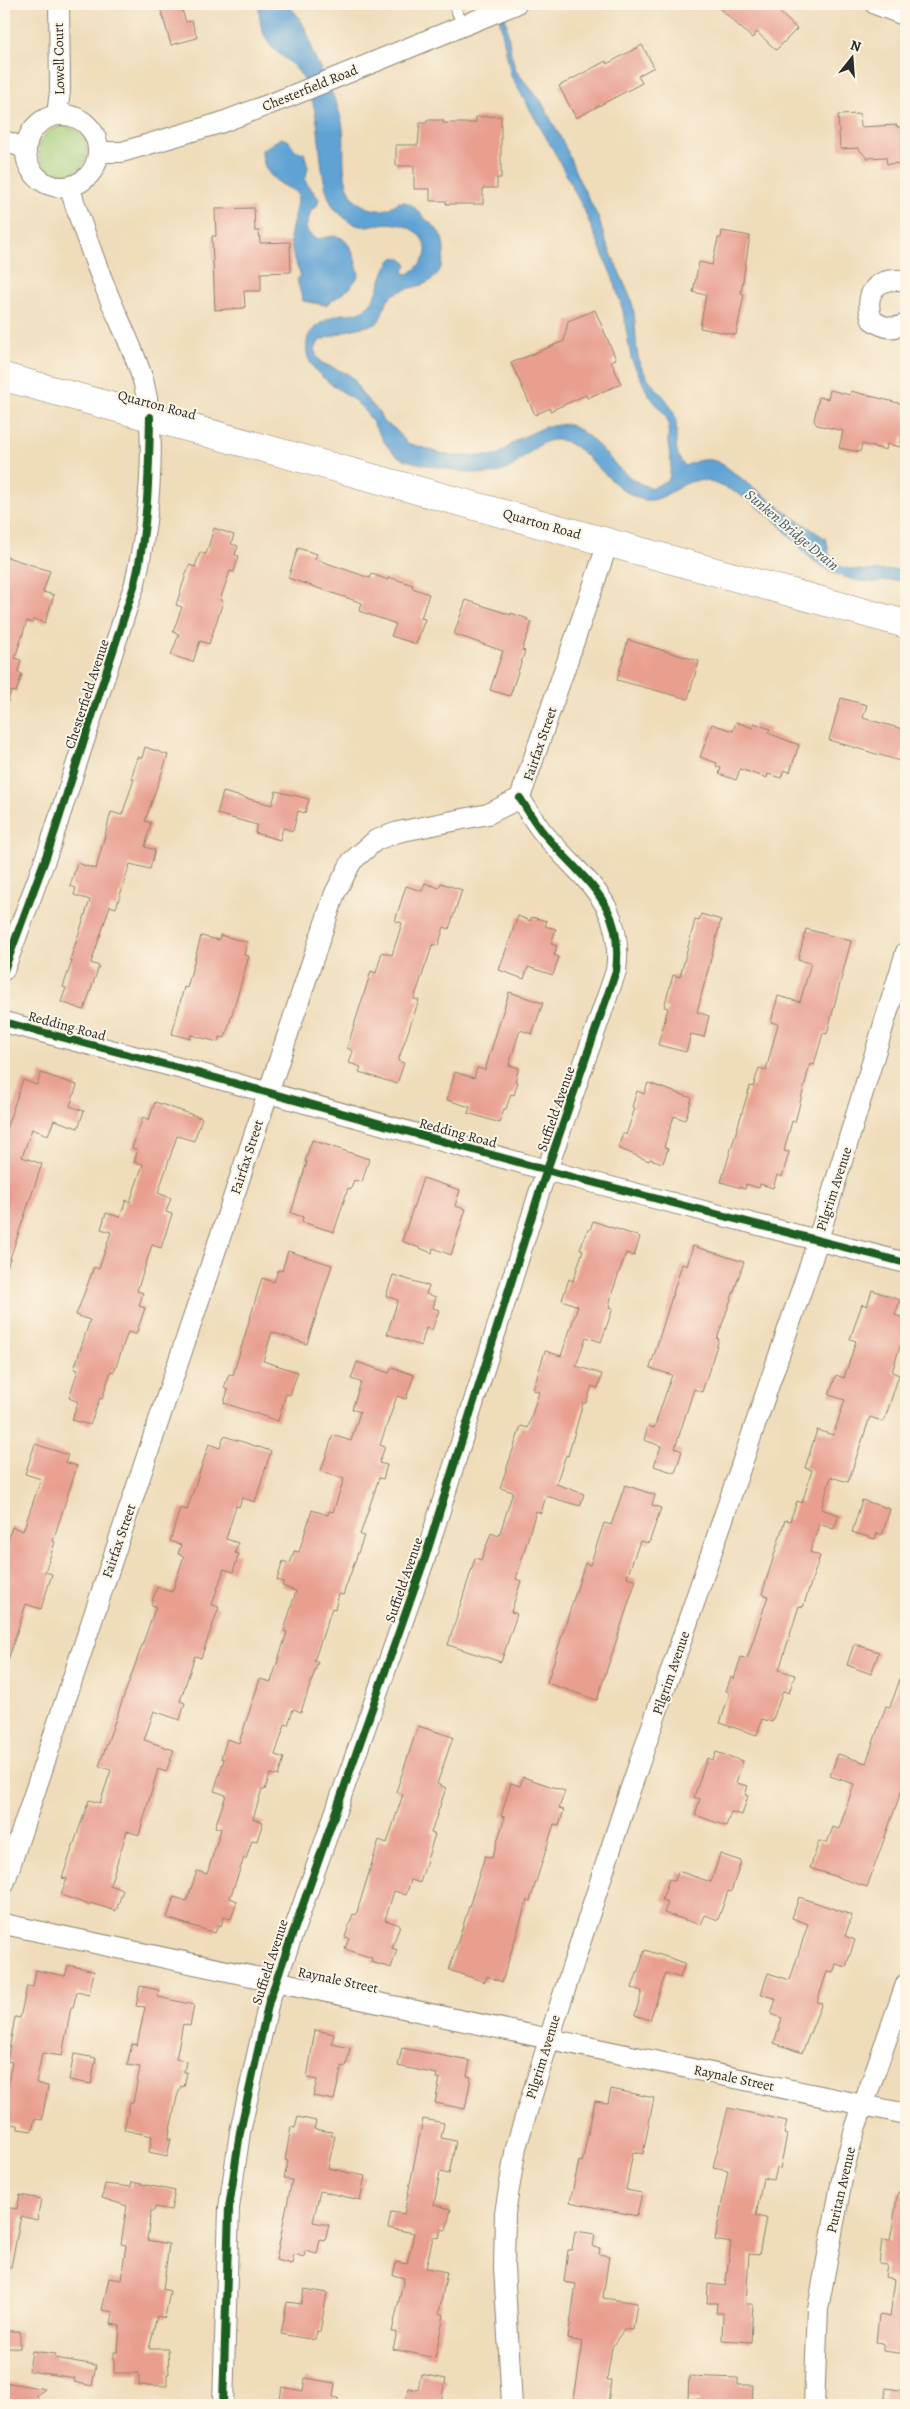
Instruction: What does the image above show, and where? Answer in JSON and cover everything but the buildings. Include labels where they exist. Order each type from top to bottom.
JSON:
[{"type":"street","name":"Lowell Court","points":[[57,115],[60,91],[59,4]]},
{"type":"street","points":[[874,4],[906,16]]},
{"type":"street","name":"Chesterfield Road","points":[[98,152],[122,152],[166,140],[291,96],[506,8]]},
{"type":"street","points":[[57,115],[79,119],[88,126],[95,135],[98,152],[94,167],[88,176],[80,182],[69,186],[57,187],[45,183],[35,176],[28,166],[25,148],[27,139],[38,123],[57,115]]},
{"type":"street","points":[[4,141],[25,148]]},
{"type":"street","points":[[69,186],[89,245],[135,356],[144,384],[150,417]]},
{"type":"street","points":[[906,281],[888,280],[879,284],[872,291],[868,302],[872,320],[879,325],[888,328],[906,324]]},
{"type":"street","name":"Quarton Road","points":[[4,377],[906,624]]},
{"type":"street","name":"Chesterfield Avenue","points":[[4,970],[50,846],[135,583],[144,544],[148,508],[150,417]]},
{"type":"street","name":"Fairfax Street","points":[[4,1884],[268,1094],[345,871],[358,854],[386,836],[488,814],[520,798],[608,543]]},
{"type":"street","name":"Suffield Avenue","points":[[223,2405],[228,2208],[240,2132],[269,2001],[425,1558],[548,1170],[612,987],[618,957],[617,941],[609,909],[600,895],[544,834],[520,798]]},
{"type":"street","name":"Pilgrim Avenue","points":[[512,2405],[504,2267],[505,2214],[516,2147],[549,2038],[627,1799],[817,1240],[906,952]]},
{"type":"street","name":"Redding Road","points":[[4,1022],[548,1170],[906,1263]]},
{"type":"street","name":"Raynale Street","points":[[4,1924],[906,2114]]},
{"type":"street","name":"Puritan Avenue","points":[[814,2405],[818,2309],[844,2168],[906,1984]]},
{"type":"lane","points":[[453,4],[463,24]]},
{"type":"green space","points":[[63,127],[72,129],[80,134],[85,142],[87,151],[85,160],[80,168],[72,173],[63,175],[54,173],[46,168],[41,160],[39,151],[41,142],[46,134],[54,129]]},
{"type":"water","name":"Sunken Bridge Drain","points":[[259,4],[282,4],[283,7],[289,6],[305,27],[312,52],[340,114],[343,131],[344,170],[348,188],[353,197],[363,206],[378,210],[387,209],[399,202],[408,203],[436,229],[442,239],[444,252],[442,265],[431,280],[398,292],[390,297],[376,324],[349,330],[319,341],[315,350],[316,356],[322,363],[348,374],[354,379],[361,393],[379,412],[383,422],[394,428],[407,443],[450,456],[491,456],[499,454],[519,439],[545,427],[566,424],[579,429],[589,437],[617,466],[639,483],[653,488],[669,479],[671,464],[668,441],[669,425],[666,416],[648,394],[631,358],[623,311],[614,281],[585,212],[555,153],[511,76],[499,17],[505,15],[516,71],[541,101],[564,144],[578,178],[598,217],[606,242],[631,299],[640,364],[643,371],[673,411],[676,425],[676,446],[680,459],[685,466],[710,460],[725,466],[790,515],[826,539],[830,556],[839,565],[856,570],[906,570],[906,581],[861,581],[830,571],[814,561],[761,509],[735,492],[716,484],[706,481],[689,482],[653,500],[645,500],[633,496],[610,479],[578,449],[558,440],[540,445],[508,469],[498,473],[486,474],[456,471],[417,463],[401,458],[389,449],[359,404],[315,370],[308,356],[307,340],[314,329],[328,319],[343,314],[359,312],[370,304],[388,264],[393,258],[399,258],[407,265],[403,273],[408,274],[421,263],[425,256],[426,248],[419,235],[408,227],[387,223],[366,226],[354,224],[336,210],[330,202],[323,177],[314,106],[302,76],[297,69],[268,42],[261,24]]},
{"type":"water","points":[[281,138],[288,140],[295,150],[304,153],[308,167],[305,181],[319,199],[317,206],[311,210],[306,228],[314,238],[319,239],[333,236],[343,239],[352,251],[357,266],[359,275],[350,288],[326,305],[303,301],[297,280],[301,275],[294,260],[290,238],[298,197],[297,192],[272,177],[263,158],[262,150]]},
{"type":"cycle path","points":[[4,970],[50,846],[135,583],[145,521],[150,417]]},
{"type":"cycle path","points":[[223,2405],[229,2208],[240,2132],[269,2001],[425,1558],[540,1190],[616,971],[617,948],[614,928],[608,911],[588,881],[542,832],[520,798]]},
{"type":"cycle path","points":[[4,1022],[194,1072],[568,1176],[906,1263]]}]
